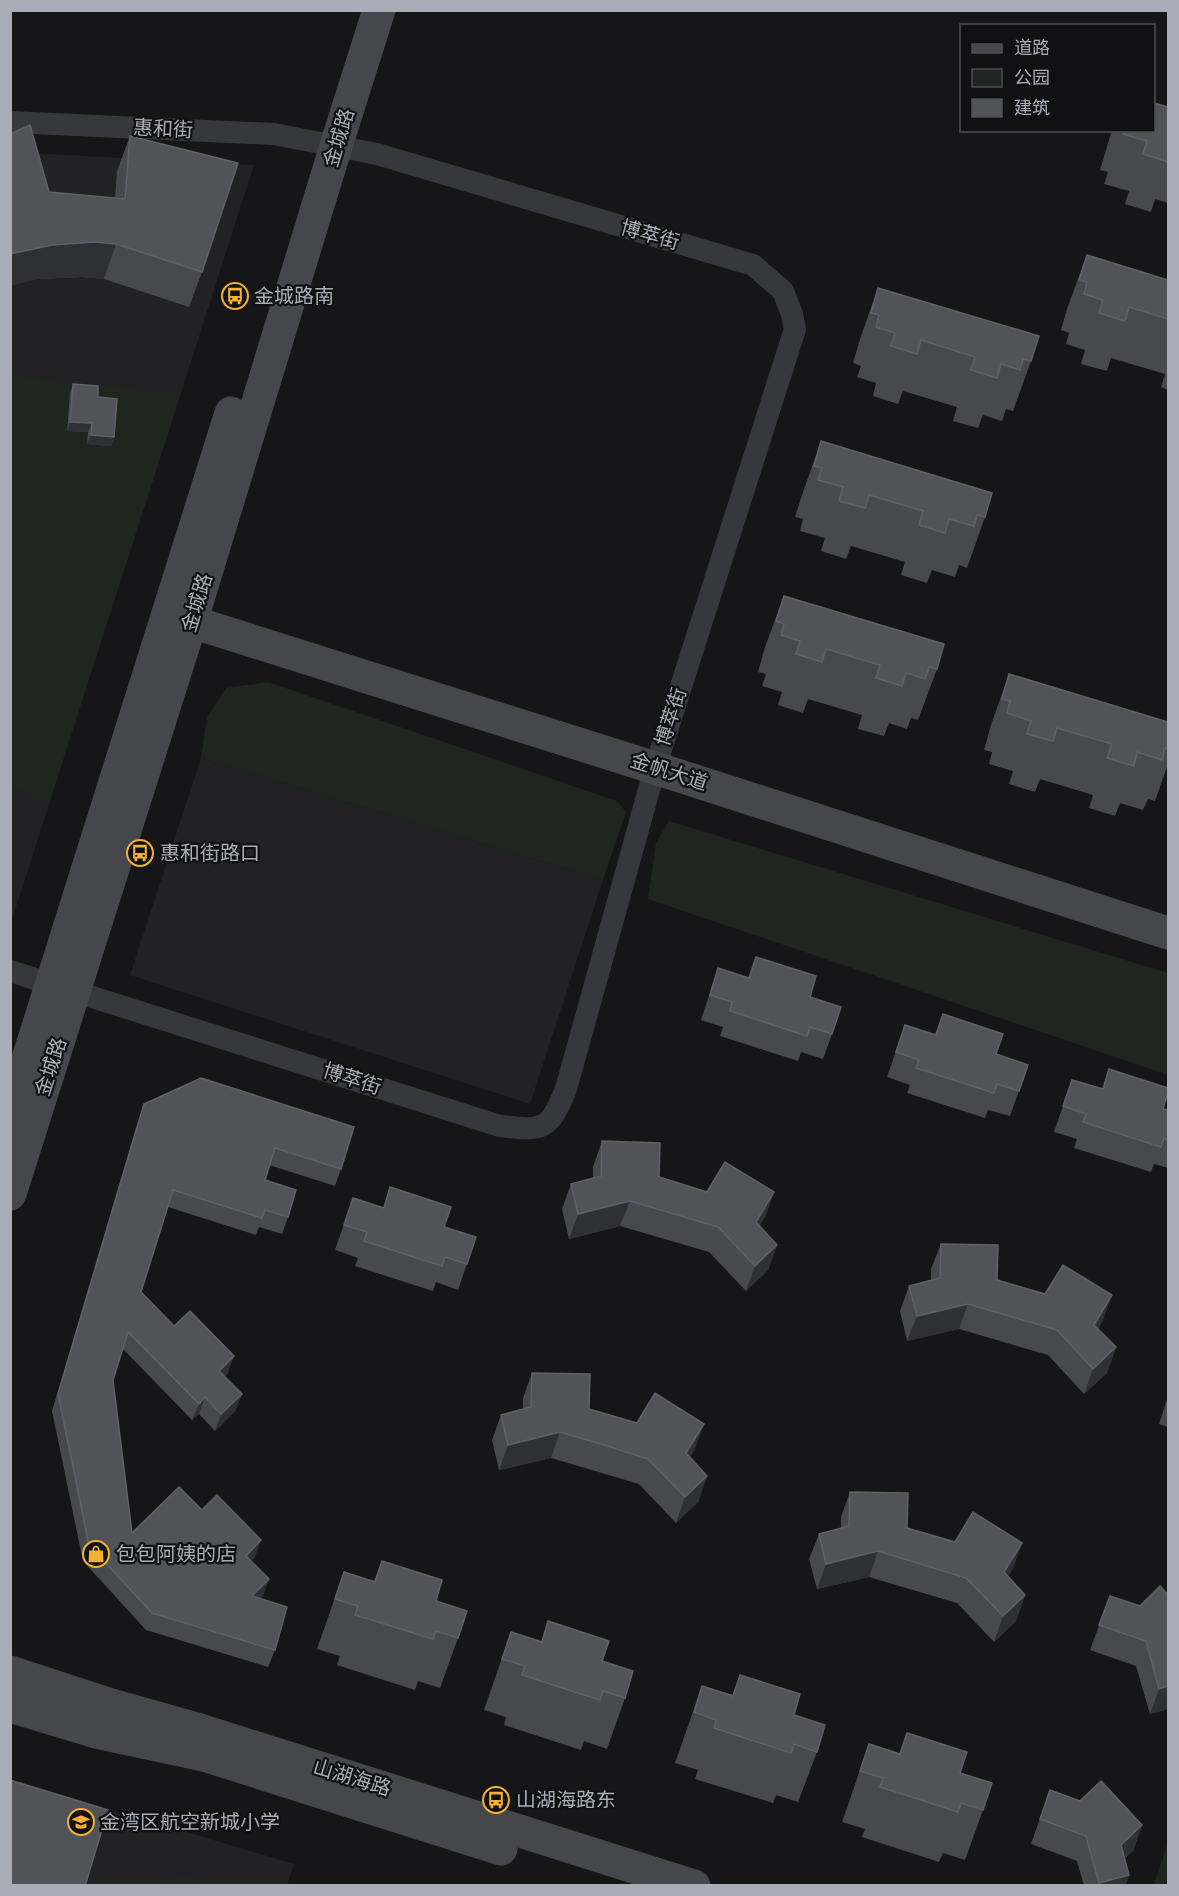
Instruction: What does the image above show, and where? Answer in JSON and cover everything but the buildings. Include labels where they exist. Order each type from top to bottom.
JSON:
[{"type":"street","name":"金城路","points":[[10,1194],[64,988],[325,144],[357,10]]},
{"type":"street","name":"金城路","points":[[325,144],[379,10]]},
{"type":"street","name":"惠和街","points":[[10,122],[274,134],[325,144]]},
{"type":"street","name":"博萃街","points":[[64,988],[500,1126],[524,1129],[540,1127],[555,1115],[566,1089],[655,768],[795,328],[792,314],[783,291],[753,265],[377,154],[325,144]]},
{"type":"street","name":"金帆大道","points":[[180,618],[1168,933]]},
{"type":"street","points":[[10,971],[64,988]]},
{"type":"street","name":"金城路","points":[[10,1116],[64,988]]},
{"type":"street","name":"山湖海路","points":[[14,1671],[111,1705],[201,1730],[694,1886]]},
{"type":"street","name":"山湖海路","points":[[10,1706],[96,1732],[204,1755],[618,1886]]},
{"type":"shaded area","points":[[11,152],[254,165],[11,923]]},
{"type":"shaded area","points":[[201,758],[603,880],[530,1104],[130,975]]},
{"type":"shaded area","name":"金湾区航空新城小学","points":[[10,1779],[294,1864],[287,1885],[11,1885]]},
{"type":"green space","points":[[10,378],[181,393],[48,805],[11,786]]},
{"type":"green space","points":[[268,682],[617,801],[626,812],[603,880],[201,758],[207,717],[226,688]]},
{"type":"green space","points":[[669,821],[1168,973],[1168,1075],[648,899],[656,843]]},
{"type":"green space","points":[[1168,1841],[1168,1885],[1154,1885]]},
{"type":"green space","points":[[180,1876],[199,1878],[221,1885],[148,1885]]},
{"type":"place","name":"金城路南","points":[[235,296]]},
{"type":"place","name":"惠和街路口","points":[[140,853]]},
{"type":"place","name":"包包阿姨的店","points":[[96,1554]]},
{"type":"place","name":"山湖海路东","points":[[496,1800]]},
{"type":"place","name":"金湾区航空新城小学","points":[[81,1822]]}]
